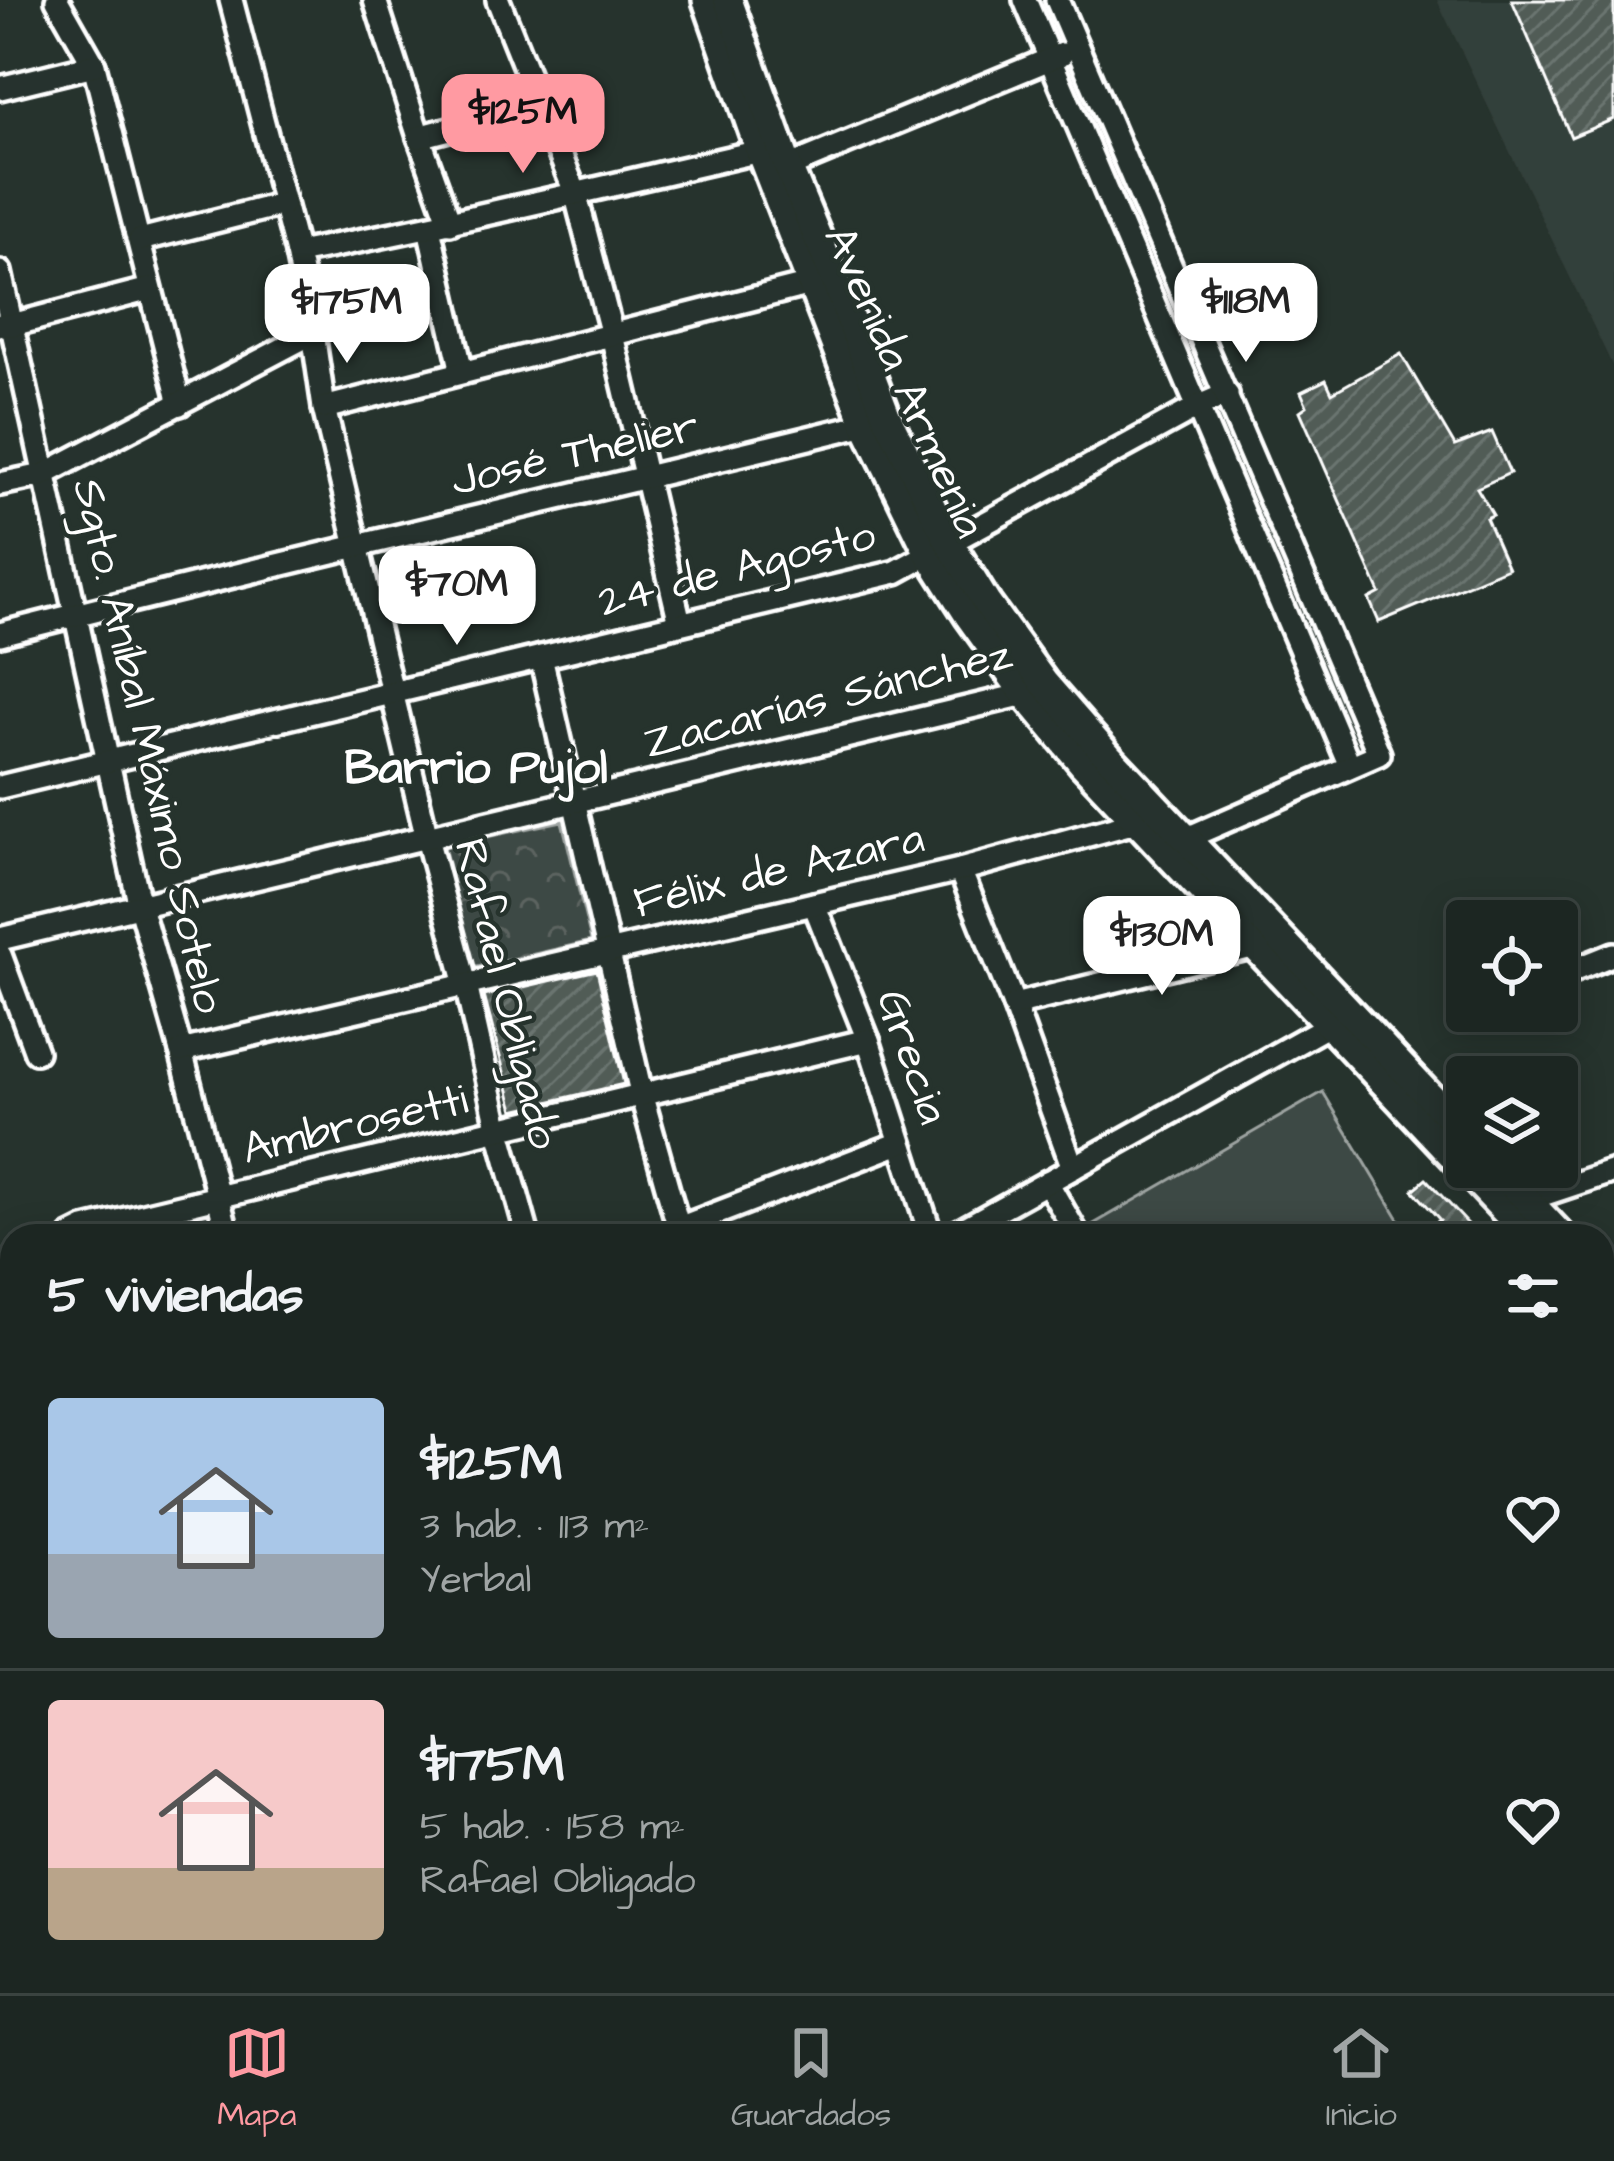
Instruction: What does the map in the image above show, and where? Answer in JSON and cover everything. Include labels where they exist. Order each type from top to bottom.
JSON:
[{"type":"main road","name":"Avenida Armenia","points":[[706,0],[760,152],[823,280]]},
{"type":"main road","name":"Avenida Armenia","points":[[728,0],[823,280],[876,419],[940,550],[987,604],[1034,689],[1084,765],[1264,938],[1522,1218]]},
{"type":"main road","name":"Avenida Armenia","points":[[1034,689],[1108,756],[1186,838],[1264,938]]},
{"type":"main road","name":"Avenida Armenia","points":[[1338,1016],[1446,1116]]},
{"type":"main road","name":"Avenida Armenia","points":[[1507,1188],[1522,1218]]},
{"type":"street","points":[[57,0],[94,65],[180,404]]},
{"type":"street","name":"Rafael Obligado","points":[[232,0],[297,253],[324,408],[525,1224]]},
{"type":"street","points":[[375,0],[440,226],[462,372]]},
{"type":"street","points":[[498,0],[575,192],[680,623]]},
{"type":"street","points":[[1025,0],[1350,766]]},
{"type":"street","points":[[1058,0],[1379,754],[1186,838],[1138,821]]},
{"type":"street","points":[[297,253],[440,226],[760,152],[788,167],[1078,47]]},
{"type":"street","points":[[0,88],[94,65]]},
{"type":"street","points":[[418,137],[539,105]]},
{"type":"street","points":[[140,240],[283,204]]},
{"type":"street","name":"Sgto. Aníbal Máximo Sotelo","points":[[0,272],[6,325],[140,907],[182,1051],[224,1224]]},
{"type":"street","points":[[324,408],[823,280]]},
{"type":"street","points":[[6,325],[150,289]]},
{"type":"street","points":[[0,484],[43,475],[314,333]]},
{"type":"street","name":"24 de Agosto","points":[[0,787],[896,572],[1227,394]]},
{"type":"street","name":"José Thelier","points":[[0,634],[876,419]]},
{"type":"street","points":[[541,658],[670,1224]]},
{"type":"street","name":"Zacarías Sánchez","points":[[0,940],[1034,689]]},
{"type":"street","name":"Félix de Azara","points":[[182,1051],[960,870],[1138,821]]},
{"type":"street","points":[[960,870],[1072,1168]]},
{"type":"street","name":"Grecia","points":[[814,904],[868,1040],[927,1224]]},
{"type":"street","points":[[1014,1005],[1264,938]]},
{"type":"street","points":[[1578,969],[1614,954]]},
{"type":"street","points":[[0,955],[36,1052]]},
{"type":"street","points":[[978,1224],[1338,1016]]},
{"type":"street","name":"Ambrosetti","points":[[106,1224],[868,1040]]},
{"type":"street","points":[[697,1224],[900,1143]]},
{"type":"street","points":[[1522,1218],[1614,1171]]},
{"type":"street","points":[[1047,1182],[1071,1224]]},
{"type":"shaded area","points":[[1437,0],[1614,0],[1614,369]]},
{"type":"green space","points":[[562,821],[591,941],[473,968],[444,846]]},
{"type":"green space","points":[[1323,1092],[1402,1224],[1094,1224]]},
{"type":"building","points":[[1512,0],[1614,0],[1614,119],[1571,137]]},
{"type":"building","points":[[1401,354],[1455,446],[1492,432],[1510,473],[1477,488],[1493,515],[1486,518],[1508,568],[1379,622],[1369,599],[1380,593],[1300,411],[1307,406],[1301,392],[1326,380],[1332,393]]},
{"type":"building","points":[[597,970],[624,1084],[514,1110],[484,996]]},
{"type":"building","points":[[1426,1179],[1468,1224],[1434,1224],[1440,1220],[1413,1190]]},
{"type":"district","name":"Barrio Pujol","points":[[476,769]]}]
